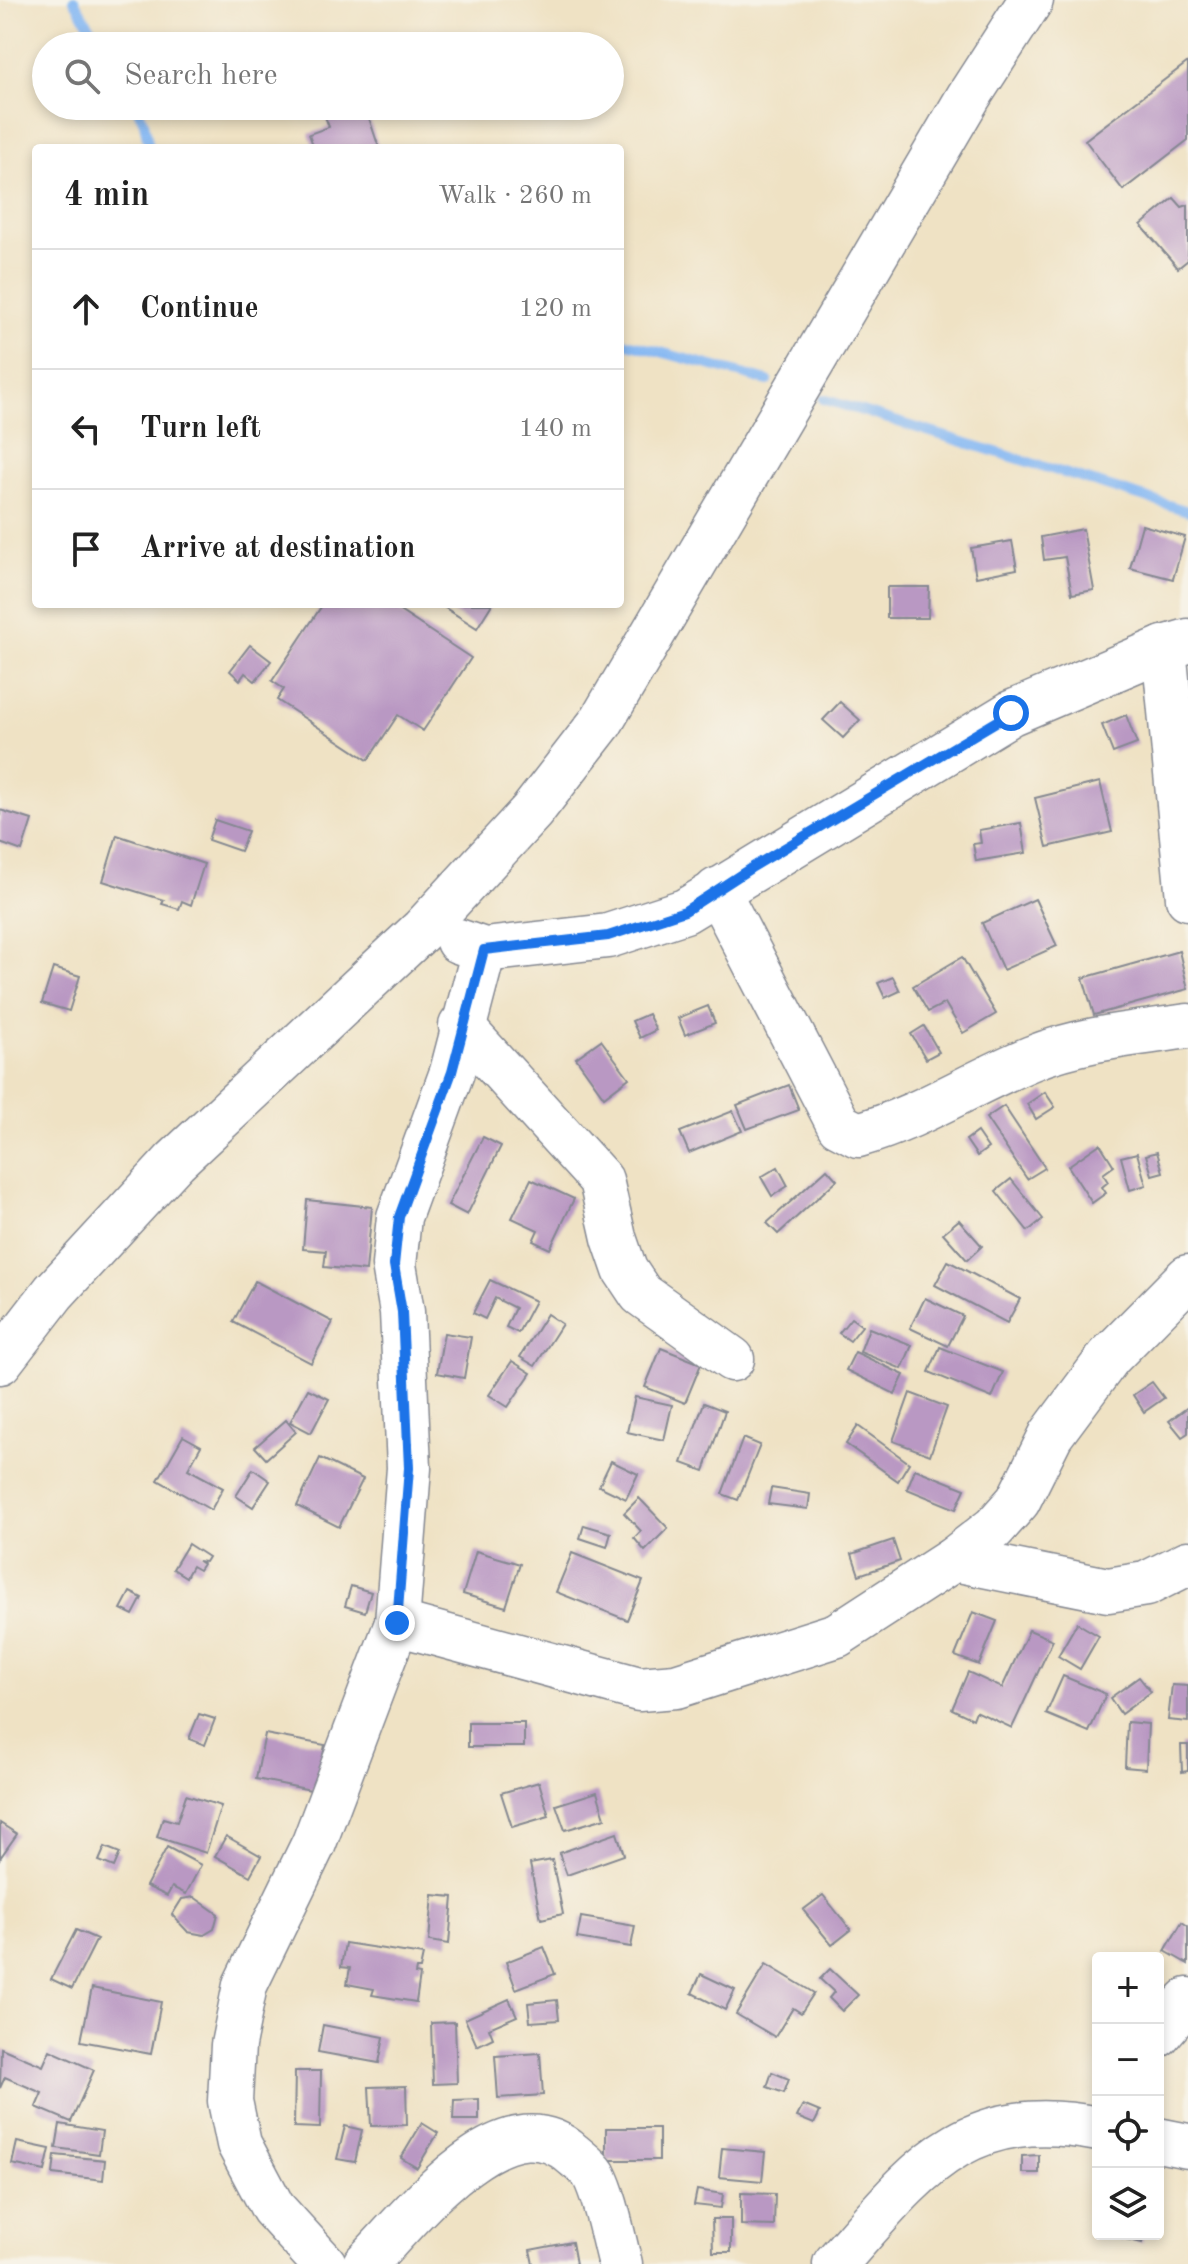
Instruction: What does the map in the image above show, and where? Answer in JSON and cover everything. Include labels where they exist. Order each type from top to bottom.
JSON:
[{"type":"street","points":[[0,1362],[54,1292],[175,1161],[423,929],[532,811],[601,722],[969,96],[1031,0]]},
{"type":"street","points":[[423,929],[484,950],[608,936],[685,911],[1011,713],[1176,644],[1188,898]]},
{"type":"street","points":[[717,890],[839,1125],[858,1135],[886,1128],[1033,1058],[1110,1035],[1188,1026]]},
{"type":"street","points":[[324,2264],[273,2208],[239,2144],[230,2101],[233,2045],[245,1985],[314,1843],[397,1623],[409,1468],[402,1312],[394,1265],[399,1217],[452,1072],[461,1026],[484,950]]},
{"type":"street","points":[[461,1026],[601,1180],[625,1270],[641,1294],[732,1359]]},
{"type":"street","points":[[397,1623],[639,1689],[676,1686],[837,1635],[954,1559],[994,1528],[1018,1501],[1051,1435],[1109,1357],[1188,1277]]},
{"type":"street","points":[[954,1559],[1108,1590],[1146,1584],[1188,1563]]},
{"type":"street","points":[[1164,2028],[1188,2000]]},
{"type":"street","points":[[835,2264],[919,2169],[950,2147],[985,2133],[1024,2124],[1092,2120]]},
{"type":"street","points":[[365,2264],[463,2165],[483,2150],[509,2141],[537,2139],[562,2145],[594,2174],[620,2264]]},
{"type":"street","points":[[1164,2141],[1188,2146]]},
{"type":"building","points":[[1188,62],[1188,140],[1123,190],[1085,140]]},
{"type":"building","points":[[326,120],[370,120],[378,144],[313,144],[309,134],[329,127]]},
{"type":"building","points":[[1174,198],[1182,207],[1188,205],[1188,260],[1178,268],[1141,225]]},
{"type":"building","points":[[1142,525],[1185,537],[1173,579],[1130,568]]},
{"type":"building","points":[[1083,529],[1094,590],[1072,594],[1065,557],[1044,560],[1041,537]]},
{"type":"building","points":[[1012,541],[1017,569],[976,577],[971,548]]},
{"type":"building","points":[[887,587],[929,587],[928,618],[887,618]]},
{"type":"building","points":[[320,608],[395,608],[471,658],[423,731],[398,715],[368,760],[277,700],[284,689],[272,681]]},
{"type":"building","points":[[445,608],[490,608],[477,628]]},
{"type":"building","points":[[250,645],[271,661],[255,681],[245,673],[240,680],[230,671]]},
{"type":"building","points":[[840,702],[860,720],[843,738],[823,720]]},
{"type":"building","points":[[1126,715],[1137,744],[1113,753],[1102,725]]},
{"type":"building","points":[[1100,782],[1112,832],[1047,847],[1035,798]]},
{"type":"building","points":[[0,810],[32,820],[22,851],[0,843]]},
{"type":"building","points":[[215,820],[248,831],[240,851],[208,840]]},
{"type":"building","points":[[1021,823],[1026,853],[976,861],[973,844],[981,843],[979,830]]},
{"type":"building","points":[[117,835],[204,864],[191,905],[182,901],[179,909],[162,904],[164,900],[103,881]]},
{"type":"building","points":[[1035,899],[1057,946],[1003,970],[982,923]]},
{"type":"building","points":[[1179,951],[1188,989],[1094,1015],[1083,978]]},
{"type":"building","points":[[962,957],[996,1014],[963,1033],[945,1003],[928,1012],[913,986]]},
{"type":"building","points":[[53,968],[80,976],[69,1011],[42,1003]]},
{"type":"building","points":[[893,977],[900,991],[885,998],[878,983]]},
{"type":"building","points":[[708,1006],[715,1023],[685,1035],[678,1018]]},
{"type":"building","points":[[648,1014],[656,1030],[640,1038],[632,1021]]},
{"type":"building","points":[[924,1026],[939,1052],[926,1059],[911,1034]]},
{"type":"building","points":[[601,1040],[629,1078],[604,1097],[576,1058]]},
{"type":"building","points":[[789,1085],[799,1110],[747,1129],[737,1105]]},
{"type":"building","points":[[1045,1092],[1055,1107],[1036,1119],[1027,1104]]},
{"type":"building","points":[[1004,1106],[1045,1168],[1027,1179],[986,1118]]},
{"type":"building","points":[[733,1111],[742,1131],[689,1153],[680,1132]]},
{"type":"building","points":[[977,1132],[988,1148],[977,1156],[966,1140]]},
{"type":"building","points":[[483,1137],[501,1146],[467,1215],[448,1205]]},
{"type":"building","points":[[1100,1144],[1114,1166],[1103,1174],[1108,1182],[1102,1187],[1106,1193],[1092,1203],[1068,1166]]},
{"type":"building","points":[[1157,1152],[1163,1172],[1152,1175],[1146,1155]]},
{"type":"building","points":[[1137,1153],[1146,1185],[1130,1190],[1121,1157]]},
{"type":"building","points":[[778,1167],[788,1186],[772,1196],[761,1177]]},
{"type":"building","points":[[827,1169],[837,1180],[778,1234],[767,1223]]},
{"type":"building","points":[[531,1179],[574,1199],[550,1249],[533,1241],[538,1230],[512,1218]]},
{"type":"building","points":[[1011,1179],[1043,1219],[1028,1231],[996,1191]]},
{"type":"building","points":[[307,1200],[372,1207],[366,1271],[324,1267],[326,1251],[303,1249]]},
{"type":"building","points":[[959,1220],[982,1246],[967,1260],[943,1233]]},
{"type":"building","points":[[948,1261],[1020,1299],[1007,1323],[935,1285]]},
{"type":"building","points":[[490,1280],[535,1301],[518,1333],[506,1327],[515,1308],[495,1298],[485,1319],[473,1313]]},
{"type":"building","points":[[255,1281],[333,1322],[311,1363],[233,1322]]},
{"type":"building","points":[[925,1298],[963,1316],[948,1346],[910,1328]]},
{"type":"building","points":[[547,1314],[562,1324],[535,1366],[520,1357]]},
{"type":"building","points":[[851,1318],[862,1326],[850,1341],[839,1333]]},
{"type":"building","points":[[869,1328],[912,1345],[902,1369],[860,1352]]},
{"type":"building","points":[[444,1333],[471,1337],[464,1378],[437,1373]]},
{"type":"building","points":[[940,1347],[1003,1372],[992,1398],[929,1372]]},
{"type":"building","points":[[661,1348],[701,1364],[685,1403],[645,1387]]},
{"type":"building","points":[[855,1352],[904,1375],[895,1394],[846,1370]]},
{"type":"building","points":[[512,1361],[531,1373],[508,1407],[489,1395]]},
{"type":"building","points":[[1152,1382],[1164,1398],[1144,1412],[1133,1395]]},
{"type":"building","points":[[308,1389],[329,1399],[311,1433],[290,1422]]},
{"type":"building","points":[[910,1393],[947,1407],[930,1455],[893,1441]]},
{"type":"building","points":[[635,1397],[672,1405],[664,1440],[627,1432]]},
{"type":"building","points":[[704,1403],[725,1411],[704,1471],[682,1463]]},
{"type":"building","points":[[1188,1407],[1188,1433],[1182,1437],[1169,1421]]},
{"type":"building","points":[[286,1420],[296,1432],[266,1459],[255,1447]]},
{"type":"building","points":[[858,1426],[909,1463],[898,1481],[846,1444]]},
{"type":"building","points":[[183,1436],[201,1446],[188,1469],[223,1488],[211,1510],[158,1480]]},
{"type":"building","points":[[743,1438],[760,1445],[738,1500],[722,1494]]},
{"type":"building","points":[[320,1458],[363,1479],[339,1527],[297,1506]]},
{"type":"building","points":[[611,1461],[638,1474],[626,1499],[599,1486]]},
{"type":"building","points":[[253,1469],[270,1481],[253,1507],[236,1496]]},
{"type":"building","points":[[915,1469],[965,1489],[956,1509],[907,1489]]},
{"type":"building","points":[[771,1488],[810,1494],[808,1509],[768,1504]]},
{"type":"building","points":[[639,1498],[668,1528],[645,1551],[634,1538],[641,1531],[624,1513]]},
{"type":"building","points":[[584,1525],[611,1533],[607,1547],[580,1538]]},
{"type":"building","points":[[893,1540],[900,1561],[859,1575],[852,1554]]},
{"type":"building","points":[[188,1544],[208,1557],[205,1562],[198,1561],[203,1564],[199,1570],[192,1566],[186,1577],[173,1569]]},
{"type":"building","points":[[476,1551],[520,1564],[506,1607],[463,1594]]},
{"type":"building","points":[[572,1553],[643,1581],[627,1620],[556,1592]]},
{"type":"building","points":[[351,1586],[371,1592],[365,1612],[345,1606]]},
{"type":"building","points":[[130,1592],[142,1598],[133,1615],[121,1609]]},
{"type":"building","points":[[973,1612],[997,1621],[979,1665],[955,1656]]},
{"type":"building","points":[[1077,1623],[1099,1636],[1080,1669],[1058,1656]]},
{"type":"building","points":[[1029,1630],[1053,1640],[1012,1728],[976,1711],[973,1719],[952,1709],[968,1672],[1002,1688]]},
{"type":"building","points":[[1063,1676],[1106,1694],[1089,1732],[1046,1714]]},
{"type":"building","points":[[1139,1677],[1151,1692],[1121,1714],[1110,1698]]},
{"type":"building","points":[[1172,1685],[1188,1686],[1188,1722],[1168,1720]]},
{"type":"building","points":[[199,1714],[215,1719],[205,1745],[189,1739]]},
{"type":"building","points":[[1127,1722],[1148,1724],[1146,1769],[1125,1767]]},
{"type":"building","points":[[468,1723],[524,1723],[524,1747],[468,1747]]},
{"type":"building","points":[[265,1734],[325,1745],[316,1791],[256,1779]]},
{"type":"building","points":[[1181,1745],[1188,1745],[1188,1771],[1182,1772]]},
{"type":"building","points":[[539,1782],[549,1816],[512,1827],[501,1793]]},
{"type":"building","points":[[597,1792],[605,1818],[565,1830],[556,1805]]},
{"type":"building","points":[[186,1795],[221,1806],[206,1853],[157,1837],[163,1818],[177,1822]]},
{"type":"building","points":[[0,1823],[17,1834],[0,1858]]},
{"type":"building","points":[[617,1833],[624,1855],[567,1875],[559,1853]]},
{"type":"building","points":[[226,1836],[261,1856],[250,1876],[215,1856]]},
{"type":"building","points":[[105,1847],[120,1853],[114,1867],[99,1861]]},
{"type":"building","points":[[167,1847],[201,1865],[186,1894],[172,1887],[167,1896],[146,1886]]},
{"type":"building","points":[[552,1860],[563,1914],[541,1919],[530,1864]]},
{"type":"building","points":[[433,1895],[453,1897],[449,1944],[429,1941]]},
{"type":"building","points":[[823,1895],[851,1930],[832,1945],[803,1910]]},
{"type":"building","points":[[194,1897],[218,1914],[214,1929],[204,1935],[188,1932],[172,1915],[182,1899]]},
{"type":"building","points":[[581,1917],[635,1926],[631,1947],[577,1938]]},
{"type":"building","points":[[1182,1922],[1188,1926],[1188,1964],[1165,1951]]},
{"type":"building","points":[[76,1930],[97,1939],[72,1989],[51,1979]]},
{"type":"building","points":[[345,1943],[423,1955],[420,1969],[416,1969],[415,1974],[420,1975],[416,2002],[372,1995],[374,1989],[347,1984],[350,1968],[341,1967]]},
{"type":"building","points":[[544,1947],[555,1974],[516,1989],[506,1962]]},
{"type":"building","points":[[766,1964],[814,1993],[801,2013],[793,2008],[775,2037],[736,2014]]},
{"type":"building","points":[[830,1969],[858,1995],[842,2011],[829,1998],[834,1992],[820,1979]]},
{"type":"building","points":[[701,1974],[735,1990],[725,2010],[692,1993]]},
{"type":"building","points":[[92,1988],[161,2002],[151,2054],[81,2041]]},
{"type":"building","points":[[509,1999],[517,2016],[489,2028],[493,2038],[477,2046],[465,2019]]},
{"type":"building","points":[[557,2000],[559,2020],[530,2022],[528,2003]]},
{"type":"building","points":[[455,2022],[457,2083],[433,2084],[431,2023]]},
{"type":"building","points":[[323,2025],[384,2037],[379,2063],[318,2052]]},
{"type":"building","points":[[1,2048],[43,2066],[50,2050],[94,2070],[71,2122],[36,2107],[42,2093],[5,2077],[0,2088]]},
{"type":"building","points":[[540,2053],[543,2095],[498,2098],[495,2056]]},
{"type":"building","points":[[295,2071],[321,2071],[320,2128],[294,2127]]},
{"type":"building","points":[[772,2072],[789,2079],[784,2093],[767,2087]]},
{"type":"building","points":[[406,2086],[407,2125],[371,2126],[369,2087]]},
{"type":"building","points":[[479,2099],[479,2120],[453,2120],[454,2100]]},
{"type":"building","points":[[803,2105],[820,2112],[814,2124],[797,2117]]},
{"type":"building","points":[[422,2123],[438,2133],[417,2168],[401,2158]]},
{"type":"building","points":[[60,2124],[102,2131],[99,2154],[56,2148]]},
{"type":"building","points":[[345,2126],[362,2130],[355,2162],[337,2159]]},
{"type":"building","points":[[606,2128],[659,2128],[659,2160],[606,2160]]},
{"type":"building","points":[[17,2142],[50,2149],[45,2171],[12,2164]]},
{"type":"building","points":[[722,2148],[765,2152],[762,2181],[719,2177]]},
{"type":"building","points":[[55,2155],[105,2160],[103,2180],[53,2174]]},
{"type":"building","points":[[1039,2155],[1039,2173],[1022,2173],[1022,2156]]},
{"type":"building","points":[[697,2190],[723,2194],[721,2208],[694,2205]]},
{"type":"building","points":[[741,2193],[775,2194],[774,2226],[741,2225]]},
{"type":"building","points":[[712,2219],[731,2219],[731,2252],[713,2252]]},
{"type":"building","points":[[572,2242],[576,2264],[533,2264],[530,2250]]},
{"type":"waterway","points":[[74,0],[93,32]]},
{"type":"waterway","points":[[143,120],[148,144]]},
{"type":"waterway","points":[[624,342],[768,381]]},
{"type":"waterway","points":[[823,399],[1188,511]]},
{"type":"route","points":[[397,1623],[409,1468],[402,1312],[394,1265],[399,1217],[452,1072],[461,1026],[484,950],[608,936],[685,911],[751,868],[1011,713]]}]
